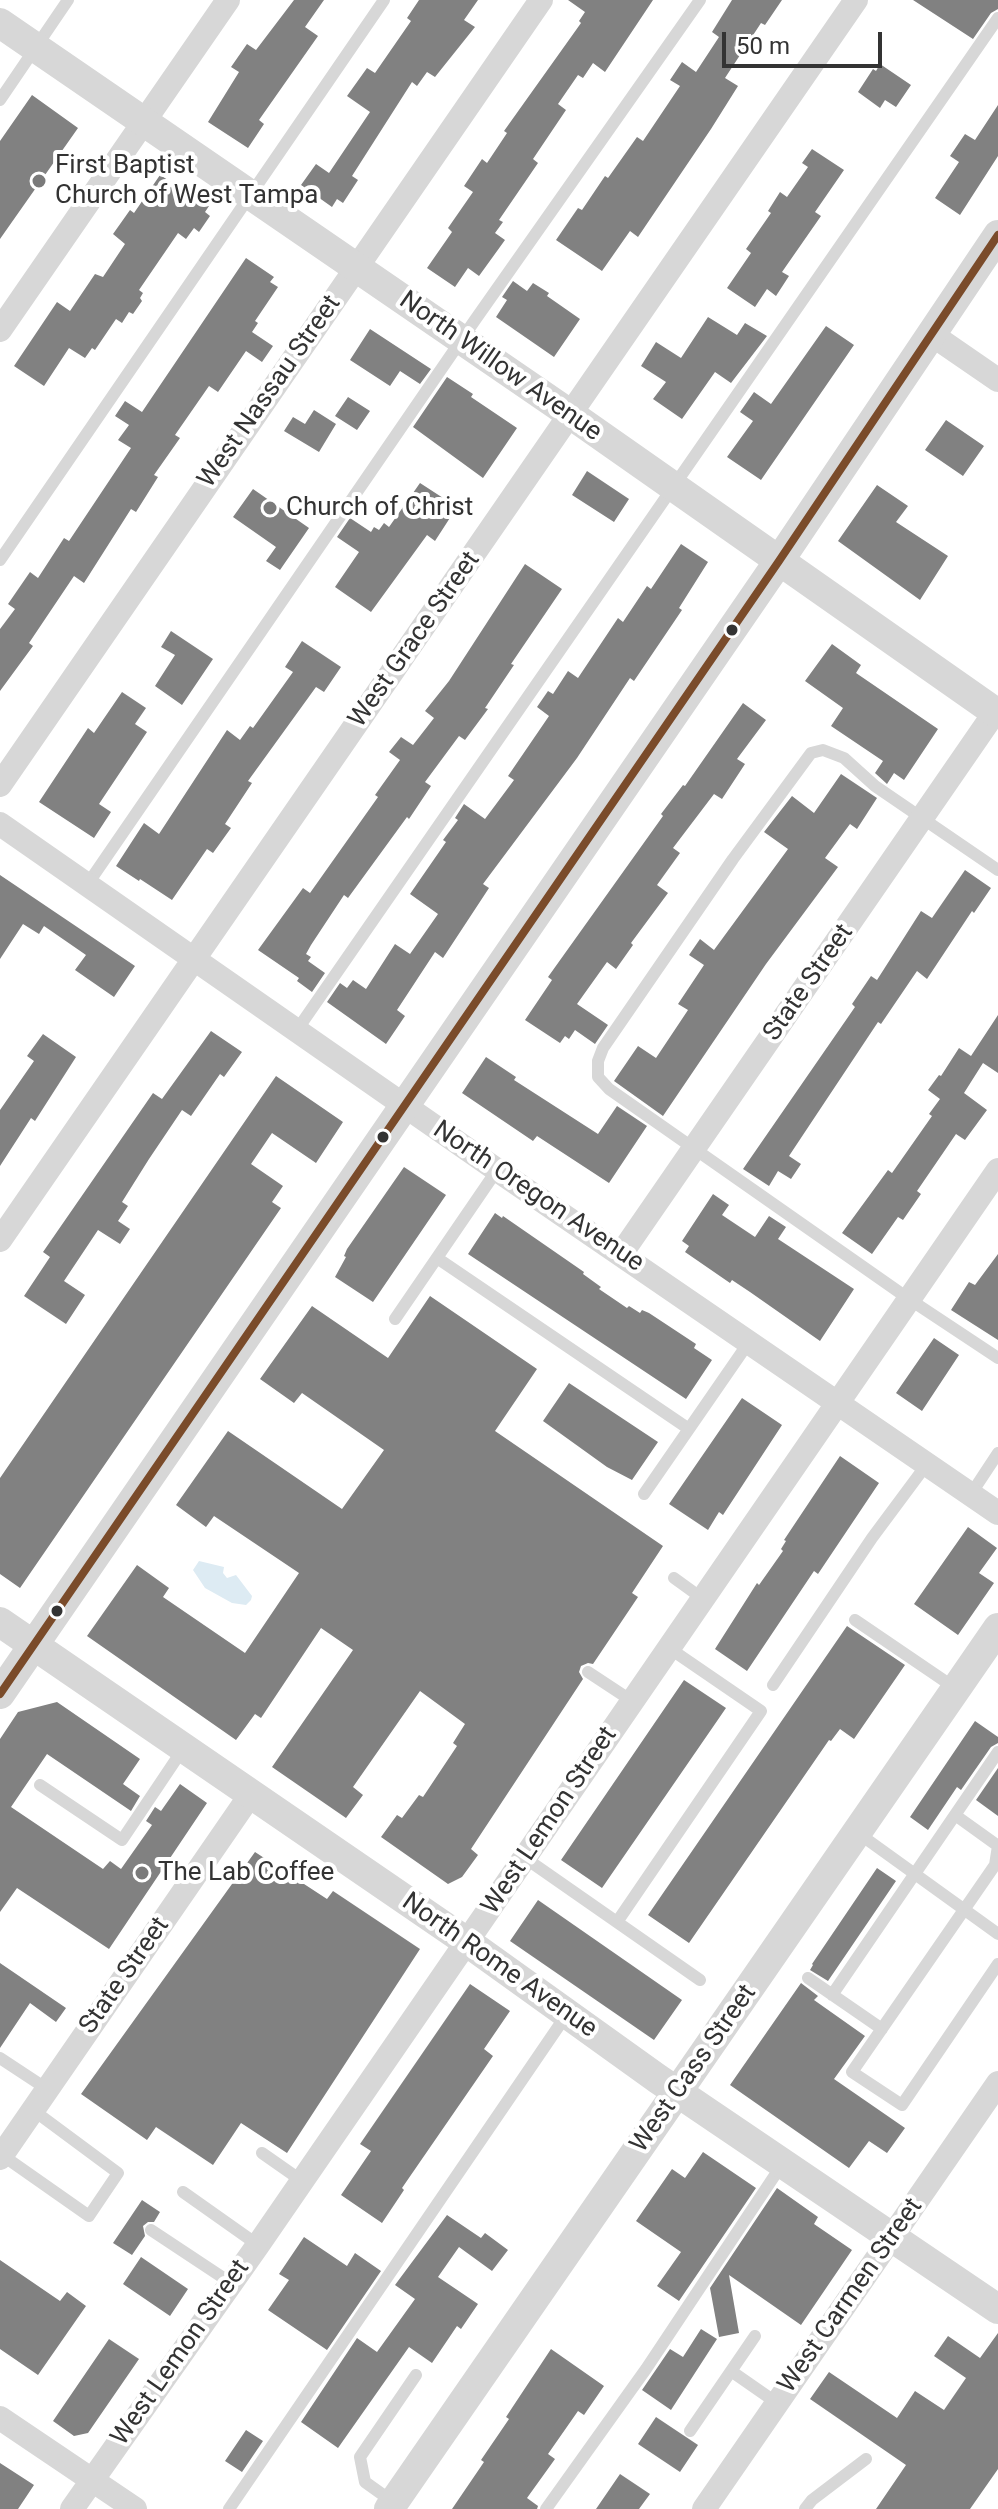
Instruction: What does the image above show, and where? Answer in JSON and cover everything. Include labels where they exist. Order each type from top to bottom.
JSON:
[{"type":"street","points":[[0,330],[228,0]]},
{"type":"street","name":"West Nassau Street","points":[[0,785],[541,0]]},
{"type":"street","name":"West Grace Street","points":[[0,1240],[856,0]]},
{"type":"street","name":"North Willow Avenue","points":[[0,23],[570,414],[996,713]]},
{"type":"street","points":[[0,1694],[779,561],[998,235]]},
{"type":"street","points":[[931,334],[998,380]]},
{"type":"street","name":"State Street","points":[[621,1254],[996,713]]},
{"type":"street","name":"North Oregon Avenue","points":[[0,824],[998,1513]]},
{"type":"street","name":"West Lemon Street","points":[[72,2509],[258,2245],[998,1170]]},
{"type":"street","name":"North Rome Avenue","points":[[0,1622],[467,1942],[677,2092],[998,2309]]},
{"type":"street","name":"West Cass Street","points":[[391,2506],[998,1628]]},
{"type":"street","name":"State Street","points":[[1,2156],[251,1794]]},
{"type":"street","name":"West Carmen Street","points":[[704,2509],[998,2083]]},
{"type":"street","points":[[0,2418],[135,2509]]},
{"type":"lane","points":[[0,100],[68,0]]},
{"type":"lane","points":[[0,560],[384,0]]},
{"type":"lane","points":[[87,885],[700,0]]},
{"type":"lane","points":[[297,1030],[998,18]]},
{"type":"lane","points":[[998,870],[875,786],[844,758],[823,750],[811,753],[733,859],[603,1048],[598,1061],[598,1077],[609,1089],[998,1358]]},
{"type":"lane","points":[[395,1319],[497,1170]]},
{"type":"lane","points":[[437,1258],[689,1429]]},
{"type":"lane","points":[[644,1494],[749,1342]]},
{"type":"lane","points":[[971,1494],[998,1453]]},
{"type":"lane","points":[[773,1685],[872,1538],[927,1464]]},
{"type":"lane","points":[[674,1578],[703,1599]]},
{"type":"lane","points":[[855,1620],[956,1689]]},
{"type":"lane","points":[[617,1922],[761,1711],[669,1648]]},
{"type":"lane","points":[[588,1672],[632,1701]]},
{"type":"lane","points":[[40,1785],[122,1840],[184,1748]]},
{"type":"lane","points":[[832,1995],[998,1752]]},
{"type":"lane","points":[[955,1815],[998,1846],[995,1865],[852,2072],[902,2105],[998,1964]]},
{"type":"lane","points":[[857,1832],[998,1934]]},
{"type":"lane","points":[[525,1858],[700,1980]]},
{"type":"lane","points":[[808,1978],[882,2029]]},
{"type":"lane","points":[[229,2509],[567,2014]]},
{"type":"lane","points":[[0,2058],[47,2089]]},
{"type":"lane","points":[[1,2156],[89,2216],[118,2173],[33,2110]]},
{"type":"lane","points":[[262,2153],[302,2181]]},
{"type":"lane","points":[[546,2509],[646,2369],[783,2163]]},
{"type":"lane","points":[[183,2192],[258,2245]]},
{"type":"lane","points":[[151,2230],[231,2283]]},
{"type":"lane","points":[[690,2431],[755,2336]]},
{"type":"lane","points":[[731,2371],[777,2403]]},
{"type":"lane","points":[[391,2506],[365,2482],[360,2457],[416,2375]]},
{"type":"lane","points":[[805,2509],[812,2500],[866,2459]]},
{"type":"shaded area","points":[[199,1561],[224,1567],[223,1573],[227,1578],[236,1575],[252,1596],[251,1600],[246,1605],[232,1603],[205,1588],[193,1570]]},
{"type":"building","points":[[294,0],[324,0],[305,27],[318,36],[259,120],[264,124],[248,148],[208,122],[239,72],[231,67],[247,44],[256,50]]},
{"type":"building","points":[[419,0],[478,0],[464,20],[475,27],[435,77],[427,72],[417,86],[412,82],[352,176],[358,180],[343,203],[337,199],[332,207],[301,185],[316,164],[329,173],[370,112],[347,96],[367,68],[375,73],[411,21],[407,18]]},
{"type":"building","points":[[568,0],[653,0],[605,72],[593,63],[583,78],[578,75],[558,104],[566,110],[533,159],[538,163],[499,220],[503,222],[495,233],[505,240],[479,276],[468,268],[455,287],[427,268],[452,232],[448,228],[473,192],[464,186],[482,159],[487,163],[507,133],[504,131],[581,23],[579,21],[585,12]]},
{"type":"building","points":[[732,0],[782,0],[765,25],[761,23],[725,78],[738,86],[711,129],[638,237],[630,231],[602,271],[556,240],[578,208],[582,210],[605,176],[608,178],[637,137],[643,141],[680,86],[670,80],[682,62],[696,72],[719,37],[712,32]]},
{"type":"building","points":[[913,0],[998,0],[998,9],[991,13],[973,39]]},
{"type":"building","points":[[880,64],[911,85],[896,107],[885,100],[880,108],[858,92],[873,69],[876,71]]},
{"type":"building","points":[[32,95],[78,128],[0,239],[0,141]]},
{"type":"building","points":[[998,105],[998,156],[960,215],[935,198],[959,162],[950,156],[965,134],[975,140]]},
{"type":"building","points":[[812,149],[844,170],[815,212],[821,216],[782,272],[789,276],[776,296],[767,289],[755,307],[727,288],[751,253],[746,249],[771,213],[768,211],[780,192],[787,197],[808,167],[802,163]]},
{"type":"building","points":[[160,175],[209,206],[205,212],[210,216],[199,232],[194,228],[186,239],[178,233],[139,290],[143,293],[142,301],[133,314],[129,312],[122,323],[116,319],[95,350],[92,348],[85,358],[69,348],[44,386],[14,366],[57,302],[70,311],[95,274],[103,277],[125,244],[113,234],[130,210],[134,213]]},
{"type":"building","points":[[246,258],[274,277],[270,282],[278,287],[255,321],[258,323],[252,332],[273,346],[262,362],[246,351],[218,392],[209,386],[175,435],[180,438],[154,475],[158,477],[136,512],[131,509],[84,583],[74,576],[29,643],[33,646],[0,691],[0,629],[15,609],[8,604],[30,572],[38,578],[64,538],[69,541],[131,448],[118,440],[129,425],[115,416],[125,401],[142,412]]},
{"type":"building","points":[[513,281],[527,291],[533,283],[580,319],[554,357],[496,317],[507,300],[502,297]]},
{"type":"building","points":[[708,317],[737,335],[745,323],[767,336],[731,383],[715,372],[682,419],[653,399],[666,382],[641,366],[656,342],[681,358]]},
{"type":"building","points":[[826,326],[854,345],[761,480],[727,457],[753,421],[740,412],[754,392],[771,404]]},
{"type":"building","points":[[370,329],[431,369],[420,384],[400,371],[390,386],[350,360]]},
{"type":"building","points":[[447,377],[517,428],[483,478],[413,427]]},
{"type":"building","points":[[348,397],[370,411],[357,430],[335,416]]},
{"type":"building","points":[[314,410],[336,424],[319,452],[284,431],[293,417],[305,424]]},
{"type":"building","points":[[946,420],[984,446],[963,476],[925,450]]},
{"type":"building","points":[[587,471],[629,499],[614,522],[572,495]]},
{"type":"building","points":[[420,483],[457,507],[435,541],[427,535],[371,612],[335,587],[359,552],[337,537],[350,518],[371,532],[374,527],[379,530],[384,523],[389,527]]},
{"type":"building","points":[[877,485],[908,506],[896,522],[948,556],[920,600],[838,541]]},
{"type":"building","points":[[253,489],[309,528],[280,570],[266,561],[276,547],[233,517]]},
{"type":"building","points":[[681,544],[708,562],[679,608],[682,610],[634,681],[630,678],[577,758],[483,884],[489,888],[443,958],[435,952],[397,1010],[405,1016],[386,1044],[327,1002],[340,983],[347,988],[353,980],[366,989],[395,944],[410,954],[438,914],[410,894],[446,842],[443,840],[458,820],[455,818],[464,804],[485,819],[514,780],[508,776],[549,716],[537,707],[548,691],[553,694],[568,671],[578,678],[618,618],[623,622],[647,586],[651,589]]},
{"type":"building","points":[[525,564],[562,589],[511,664],[514,665],[485,708],[488,709],[465,740],[459,736],[425,782],[431,786],[409,819],[407,817],[348,898],[344,895],[311,945],[306,954],[311,957],[308,961],[325,973],[312,992],[297,981],[299,978],[258,950],[303,888],[310,893],[378,797],[375,795],[400,760],[389,752],[401,737],[413,745],[434,718],[425,711],[449,681]]},
{"type":"building","points":[[171,631],[213,659],[182,705],[155,686],[175,655],[161,647]]},
{"type":"building","points":[[302,641],[341,667],[324,692],[316,687],[248,781],[252,783],[225,824],[231,828],[213,853],[207,849],[172,900],[116,866],[144,823],[159,834],[227,730],[240,740],[250,726],[253,728],[293,672],[285,667]]},
{"type":"building","points":[[832,644],[861,665],[856,673],[938,729],[904,780],[894,773],[887,784],[875,773],[883,761],[831,726],[843,708],[805,681]]},
{"type":"building","points":[[122,692],[146,708],[135,724],[147,732],[99,804],[111,812],[94,838],[39,802],[88,728],[94,733]]},
{"type":"building","points":[[743,703],[766,720],[737,759],[745,764],[722,799],[714,794],[673,848],[680,853],[657,885],[668,893],[631,943],[633,945],[616,969],[607,962],[577,1004],[608,1025],[595,1044],[575,1030],[569,1039],[565,1036],[560,1043],[525,1020],[552,980],[548,977],[663,816],[661,814],[685,786]]},
{"type":"building","points":[[841,774],[877,798],[857,829],[850,824],[825,858],[838,867],[766,964],[663,1116],[614,1081],[638,1046],[656,1058],[688,1010],[678,1004],[704,965],[689,955],[700,939],[714,950],[788,849],[764,832],[792,796],[814,813]]},
{"type":"building","points":[[965,870],[991,888],[927,979],[917,971],[881,1024],[878,1022],[789,1156],[801,1164],[791,1179],[778,1171],[769,1186],[743,1169],[855,1007],[852,1004],[871,976],[877,980],[921,911],[932,918]]},
{"type":"building","points":[[0,875],[135,966],[114,997],[75,970],[86,955],[44,926],[39,934],[23,924],[0,959]]},
{"type":"building","points":[[998,1015],[998,1073],[983,1063],[964,1093],[987,1110],[965,1140],[956,1134],[917,1191],[921,1194],[903,1220],[898,1217],[872,1254],[842,1233],[888,1170],[892,1173],[932,1116],[929,1114],[940,1099],[928,1090],[959,1048],[971,1056]]},
{"type":"building","points":[[211,1031],[242,1052],[224,1077],[220,1074],[191,1116],[182,1110],[149,1159],[122,1202],[128,1206],[118,1221],[130,1229],[120,1244],[98,1230],[64,1281],[85,1295],[66,1324],[24,1296],[50,1257],[43,1252],[153,1093],[162,1099]]},
{"type":"building","points":[[43,1034],[76,1057],[35,1121],[31,1118],[0,1166],[0,1110],[34,1061],[27,1056]]},
{"type":"building","points":[[486,1057],[516,1077],[514,1080],[598,1134],[617,1106],[647,1126],[609,1183],[537,1136],[533,1141],[462,1093]]},
{"type":"building","points":[[276,1076],[343,1122],[316,1163],[272,1133],[251,1164],[283,1186],[272,1202],[281,1208],[20,1588],[0,1574],[0,1478]]},
{"type":"building","points":[[404,1167],[446,1195],[373,1302],[335,1277],[347,1249]]},
{"type":"building","points":[[713,1194],[729,1205],[722,1215],[755,1237],[769,1216],[786,1227],[778,1239],[854,1289],[820,1341],[732,1280],[730,1283],[685,1252],[689,1246],[682,1241]]},
{"type":"building","points":[[495,1213],[584,1272],[601,1287],[599,1289],[627,1308],[649,1313],[696,1344],[694,1348],[712,1360],[686,1399],[468,1254]]},
{"type":"building","points":[[998,1254],[998,1340],[951,1310],[969,1282],[975,1285]]},
{"type":"building","points":[[430,1296],[537,1369],[495,1431],[663,1546],[632,1593],[638,1597],[593,1664],[581,1666],[579,1672],[583,1679],[471,1849],[478,1855],[462,1877],[448,1884],[381,1837],[397,1815],[402,1818],[419,1795],[423,1797],[457,1746],[453,1743],[465,1724],[420,1691],[353,1787],[363,1795],[346,1818],[272,1767],[353,1650],[321,1628],[261,1718],[255,1714],[236,1740],[87,1636],[137,1565],[169,1588],[163,1597],[245,1653],[299,1573],[214,1516],[206,1527],[176,1505],[228,1431],[342,1509],[384,1450],[302,1393],[294,1403],[260,1379],[312,1306],[388,1358]]},
{"type":"building","points":[[934,1338],[959,1355],[922,1411],[896,1393]]},
{"type":"building","points":[[569,1383],[658,1442],[632,1480],[607,1467],[543,1421]]},
{"type":"building","points":[[742,1398],[782,1425],[723,1515],[719,1512],[708,1530],[669,1504]]},
{"type":"building","points":[[840,1456],[879,1483],[818,1574],[814,1571],[747,1671],[715,1649],[757,1583],[759,1585],[783,1551],[784,1540]]},
{"type":"building","points":[[968,1527],[997,1548],[979,1573],[994,1583],[958,1635],[914,1604]]},
{"type":"building","points":[[847,1626],[905,1665],[854,1739],[840,1729],[829,1740],[689,1943],[648,1915]]},
{"type":"building","points":[[684,1680],[726,1708],[602,1888],[561,1860]]},
{"type":"building","points":[[57,1702],[140,1759],[123,1784],[140,1796],[131,1811],[47,1754],[11,1807],[103,1869],[110,1861],[121,1869],[152,1825],[146,1821],[155,1807],[161,1811],[180,1784],[207,1803],[109,1949],[17,1888],[0,1912],[0,1739],[18,1712]]},
{"type":"building","points":[[975,1721],[998,1737],[998,1743],[991,1747],[961,1790],[957,1787],[928,1830],[910,1817]]},
{"type":"building","points":[[998,1768],[998,1816],[976,1800]]},
{"type":"building","points":[[255,1852],[327,1899],[333,1891],[420,1949],[287,2153],[241,2123],[213,2165],[156,2127],[147,2140],[81,2094]]},
{"type":"building","points":[[877,1868],[896,1881],[828,1981],[810,1970],[812,1964]]},
{"type":"building","points":[[538,1900],[682,2000],[654,2040],[510,1941]]},
{"type":"building","points":[[0,1963],[66,2008],[56,2022],[30,2003],[0,2048]]},
{"type":"building","points":[[801,1983],[818,1996],[814,2000],[865,2036],[834,2079],[905,2128],[887,2153],[869,2141],[849,2168],[730,2085]]},
{"type":"building","points":[[470,1984],[510,2011],[484,2049],[493,2056],[402,2188],[404,2190],[382,2223],[341,2195],[371,2151],[360,2144]]},
{"type":"building","points":[[703,2152],[756,2188],[679,2301],[657,2286],[681,2252],[636,2221],[672,2169],[685,2178]]},
{"type":"building","points":[[777,2188],[818,2217],[814,2224],[852,2250],[801,2325],[729,2275],[739,2333],[719,2337],[710,2288]]},
{"type":"building","points":[[142,2200],[160,2212],[154,2222],[143,2226],[145,2236],[132,2255],[113,2243]]},
{"type":"building","points":[[447,2215],[481,2238],[485,2233],[508,2250],[492,2271],[459,2247],[438,2277],[478,2304],[461,2329],[457,2326],[432,2363],[409,2347],[338,2448],[301,2422],[357,2338],[377,2352],[415,2299],[395,2285]]},
{"type":"building","points":[[304,2237],[347,2266],[355,2253],[381,2271],[327,2350],[268,2310],[289,2280],[279,2274]]},
{"type":"building","points":[[141,2257],[188,2289],[170,2316],[123,2284]]},
{"type":"building","points":[[0,2260],[60,2301],[67,2292],[86,2306],[38,2375],[0,2349]]},
{"type":"building","points":[[701,2329],[717,2339],[671,2410],[642,2390],[670,2349],[683,2357]]},
{"type":"building","points":[[998,2333],[998,2469],[970,2509],[876,2509],[906,2465],[810,2399],[829,2372],[897,2418],[915,2391],[944,2410],[966,2378],[934,2356],[948,2336],[980,2358]]},
{"type":"building","points":[[109,2339],[139,2359],[88,2433],[74,2436],[53,2421]]},
{"type":"building","points":[[551,2349],[604,2386],[584,2415],[578,2411],[548,2454],[555,2459],[527,2498],[538,2506],[537,2509],[452,2509],[484,2462],[481,2460],[509,2419],[506,2417]]},
{"type":"building","points":[[656,2417],[698,2445],[680,2472],[638,2444]]},
{"type":"building","points":[[246,2430],[263,2441],[242,2472],[225,2461]]},
{"type":"building","points":[[0,2463],[34,2485],[18,2509],[0,2509]]},
{"type":"building","points":[[620,2474],[650,2494],[639,2509],[596,2509]]},
{"type":"transit line","points":[[0,1694],[779,561],[998,235]]},
{"type":"place","name":"First Baptist Church of West Tampa","points":[[39,181]]},
{"type":"place","name":"Church of Christ","points":[[270,508]]},
{"type":"place","name":"The Lab Coffee","points":[[142,1873]]}]
